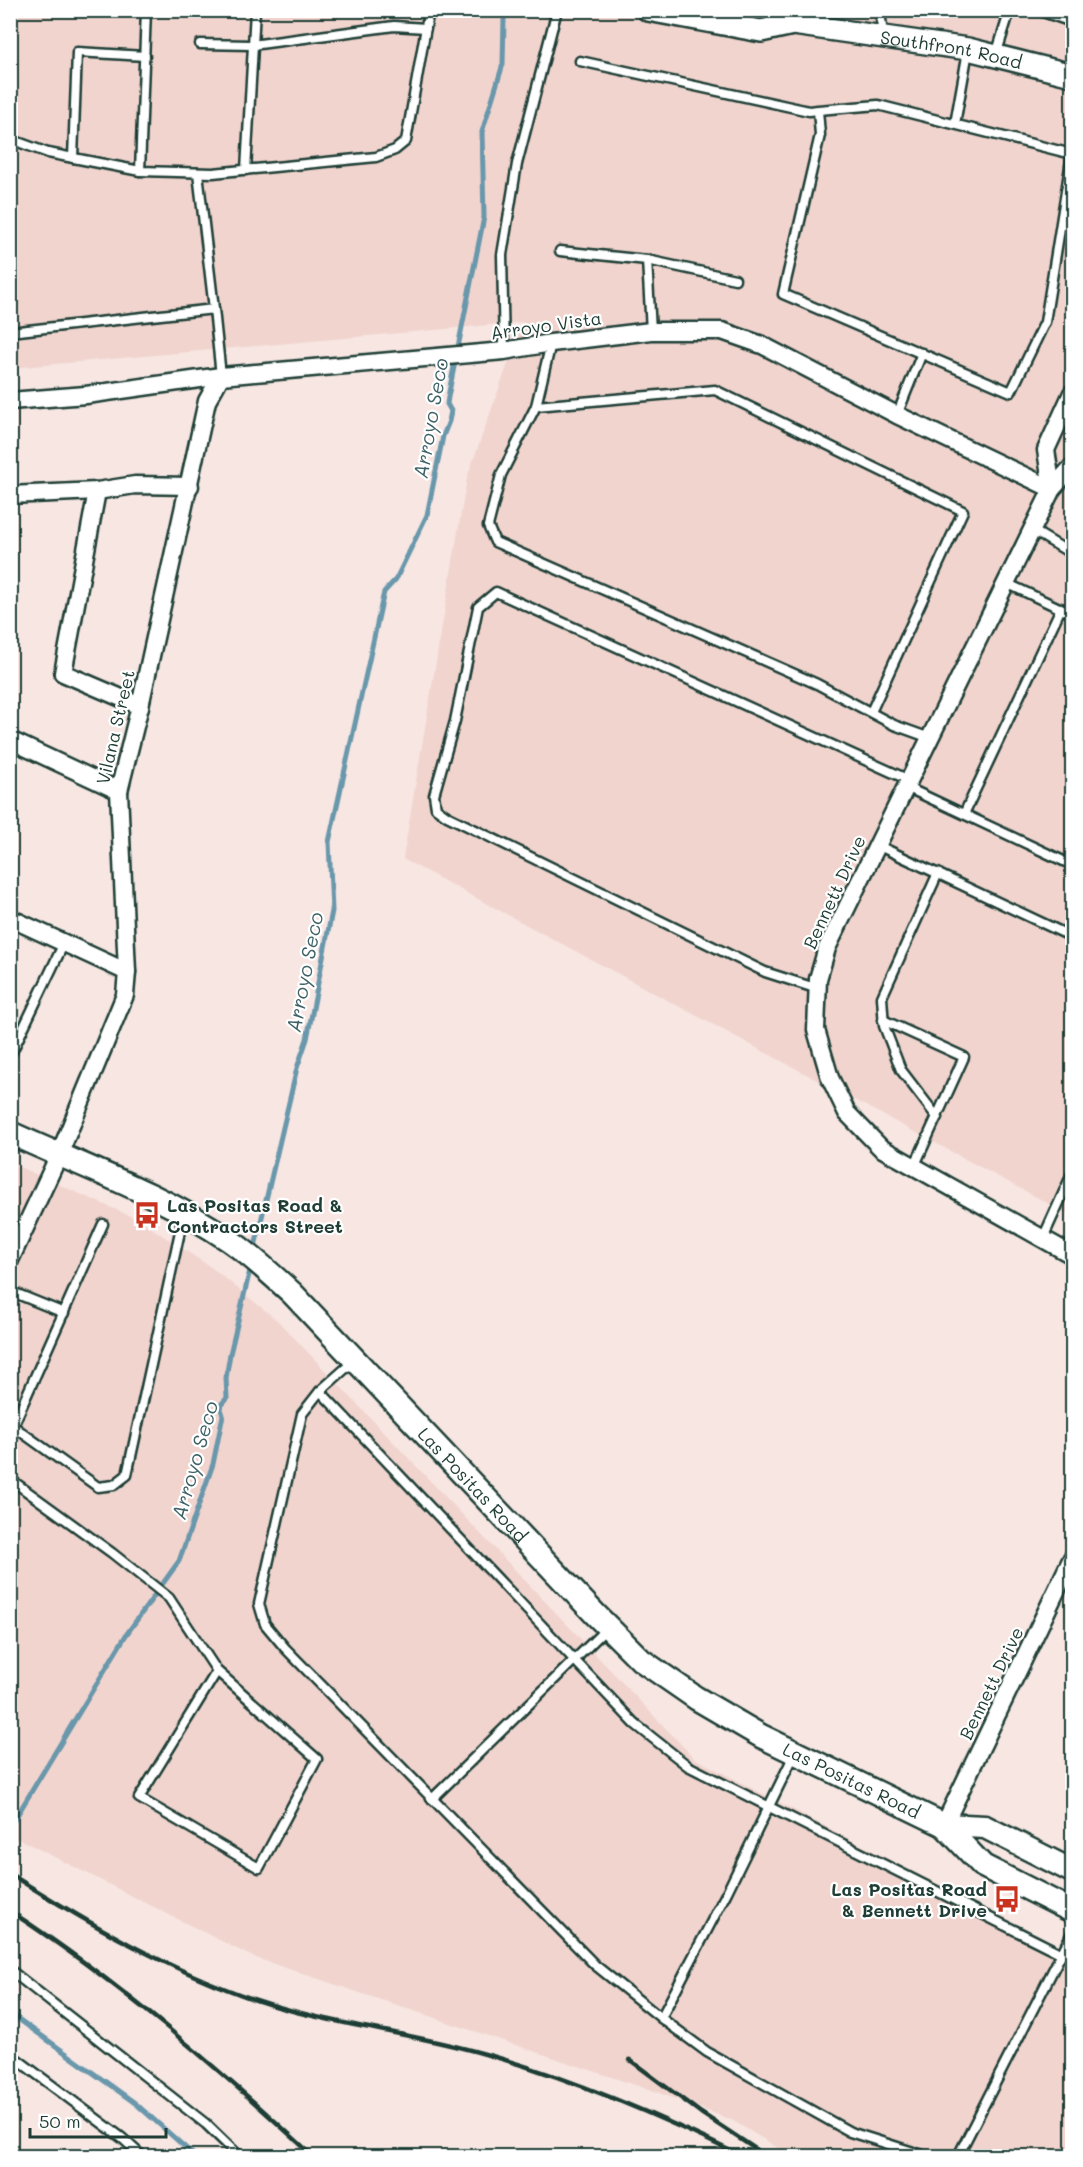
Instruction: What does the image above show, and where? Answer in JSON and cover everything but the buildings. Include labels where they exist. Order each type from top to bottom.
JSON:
[{"type":"main road","name":"Las Positas Road","points":[[10,1133],[162,1201],[229,1240],[292,1293],[641,1660],[696,1698],[761,1736],[944,1825],[983,1866],[1072,1911]]},
{"type":"main road","name":"Las Positas Road","points":[[944,1825],[985,1827],[1072,1871]]},
{"type":"street","name":"Southfront Road","points":[[648,10],[761,32],[792,17]]},
{"type":"street","name":"Southfront Road","points":[[772,10],[792,17],[883,37],[968,49],[1072,75]]},
{"type":"street","name":"Arroyo Vista","points":[[10,401],[86,395],[221,376],[504,351],[651,331],[722,331],[762,345],[897,415],[1052,489]]},
{"type":"street","name":"Vilana Street","points":[[10,1260],[59,1155],[124,995],[127,972],[119,791],[190,486],[207,401],[221,376]]},
{"type":"street","points":[[1052,489],[1047,450],[1072,393]]},
{"type":"street","name":"Bennett Drive","points":[[1072,467],[1052,489],[827,948],[818,979],[816,1030],[830,1078],[847,1113],[881,1148],[1072,1254]]},
{"type":"street","points":[[10,495],[97,491],[135,485],[190,486]]},
{"type":"street","points":[[97,491],[63,673],[140,706]]},
{"type":"street","points":[[10,740],[119,791]]},
{"type":"street","points":[[10,918],[127,972]]},
{"type":"street","name":"Bennett Drive","points":[[944,1825],[1072,1558]]},
{"type":"lane","points":[[140,171],[146,10]]},
{"type":"lane","points":[[246,170],[255,10]]},
{"type":"lane","points":[[10,140],[48,153],[140,171],[213,173],[376,157],[395,150],[406,141],[429,10]]},
{"type":"lane","points":[[504,351],[502,255],[517,164],[557,10]]},
{"type":"lane","points":[[880,10],[883,37]]},
{"type":"lane","points":[[996,56],[1010,10]]},
{"type":"lane","points":[[1037,10],[1072,22]]},
{"type":"lane","points":[[200,44],[252,45],[394,26],[426,28]]},
{"type":"lane","points":[[956,124],[968,49]]},
{"type":"lane","points":[[73,158],[77,52],[145,56]]},
{"type":"lane","points":[[580,61],[809,111],[818,110],[879,105],[1071,153],[1045,322],[1011,392],[783,294],[820,135],[818,110]]},
{"type":"lane","points":[[198,172],[221,376]]},
{"type":"lane","points":[[560,251],[647,260],[735,279]]},
{"type":"lane","points":[[647,260],[651,331]]},
{"type":"lane","points":[[10,332],[214,309]]},
{"type":"lane","points":[[551,343],[536,406],[501,475],[488,526],[495,542],[817,684],[894,725],[930,738]]},
{"type":"lane","points":[[897,415],[922,353]]},
{"type":"lane","points":[[536,406],[715,390],[963,511],[871,712]]},
{"type":"lane","points":[[1032,530],[1072,554]]},
{"type":"lane","points":[[1006,583],[1072,614]]},
{"type":"lane","points":[[818,989],[765,972],[447,816],[436,808],[434,795],[455,721],[478,607],[496,592],[908,783],[964,814],[1072,865]]},
{"type":"lane","points":[[964,814],[1061,608]]},
{"type":"lane","points":[[877,845],[1072,937]]},
{"type":"lane","points":[[937,1117],[902,1070],[883,1020],[882,997],[938,873]]},
{"type":"lane","points":[[11,1054],[64,943]]},
{"type":"lane","points":[[883,1020],[964,1057],[915,1167]]},
{"type":"lane","points":[[1043,1238],[1072,1174]]},
{"type":"lane","points":[[104,1224],[13,1426],[98,1487],[114,1485],[127,1475],[192,1218]]},
{"type":"lane","points":[[10,1291],[64,1313]]},
{"type":"lane","points":[[355,1360],[320,1391],[302,1414],[259,1604],[265,1624],[285,1648],[595,1965],[707,2052],[850,2132],[926,2157]]},
{"type":"lane","points":[[320,1391],[635,1724],[688,1766],[1062,1954]]},
{"type":"lane","points":[[10,1479],[112,1553],[169,1598],[217,1671],[317,1759],[259,1868],[139,1798],[217,1671]]},
{"type":"lane","points":[[432,1799],[575,1662],[608,1627]]},
{"type":"lane","points":[[661,2018],[727,1892],[795,1753]]},
{"type":"lane","points":[[958,2157],[1072,1933]]},
{"type":"lane","points":[[10,1970],[206,2124],[239,2157]]},
{"type":"lane","points":[[10,2054],[112,2131],[142,2157]]},
{"type":"shaded area","points":[[11,11],[1072,11],[1072,1216],[403,859],[467,478],[523,322],[11,368]]},
{"type":"shaded area","points":[[10,1163],[139,1220],[212,1268],[277,1320],[694,1758],[1072,1955],[1072,2156],[791,2156],[732,2120],[662,2094],[253,1957],[11,1835]]},
{"type":"waterway","name":"Arroyo Seco","points":[[254,1251],[297,1068],[307,1039],[332,911],[329,842],[384,592],[396,579],[427,515],[443,436],[449,421],[451,411],[447,404],[448,397],[484,217],[482,132],[503,64],[504,19],[507,10]]},
{"type":"waterway","name":"Arroyo Seco","points":[[10,1827],[126,1635],[179,1561],[213,1464],[223,1415],[220,1406],[227,1398],[226,1378],[230,1354],[251,1266]]},
{"type":"waterway","points":[[10,2013],[135,2103],[195,2156]]},
{"type":"railway","points":[[10,1874],[129,1944],[223,1988],[284,2009],[457,2046],[518,2064],[615,2099],[741,2156]]},
{"type":"railway","points":[[10,1911],[90,1967],[167,2027],[313,2156]]},
{"type":"railway","points":[[630,2060],[701,2113],[766,2156]]},
{"type":"place","name":"Las Positas Road & Contractors Street","points":[[147,1215]]},
{"type":"place","name":"Las Positas Road & Bennett Drive","points":[[1007,1899]]}]
